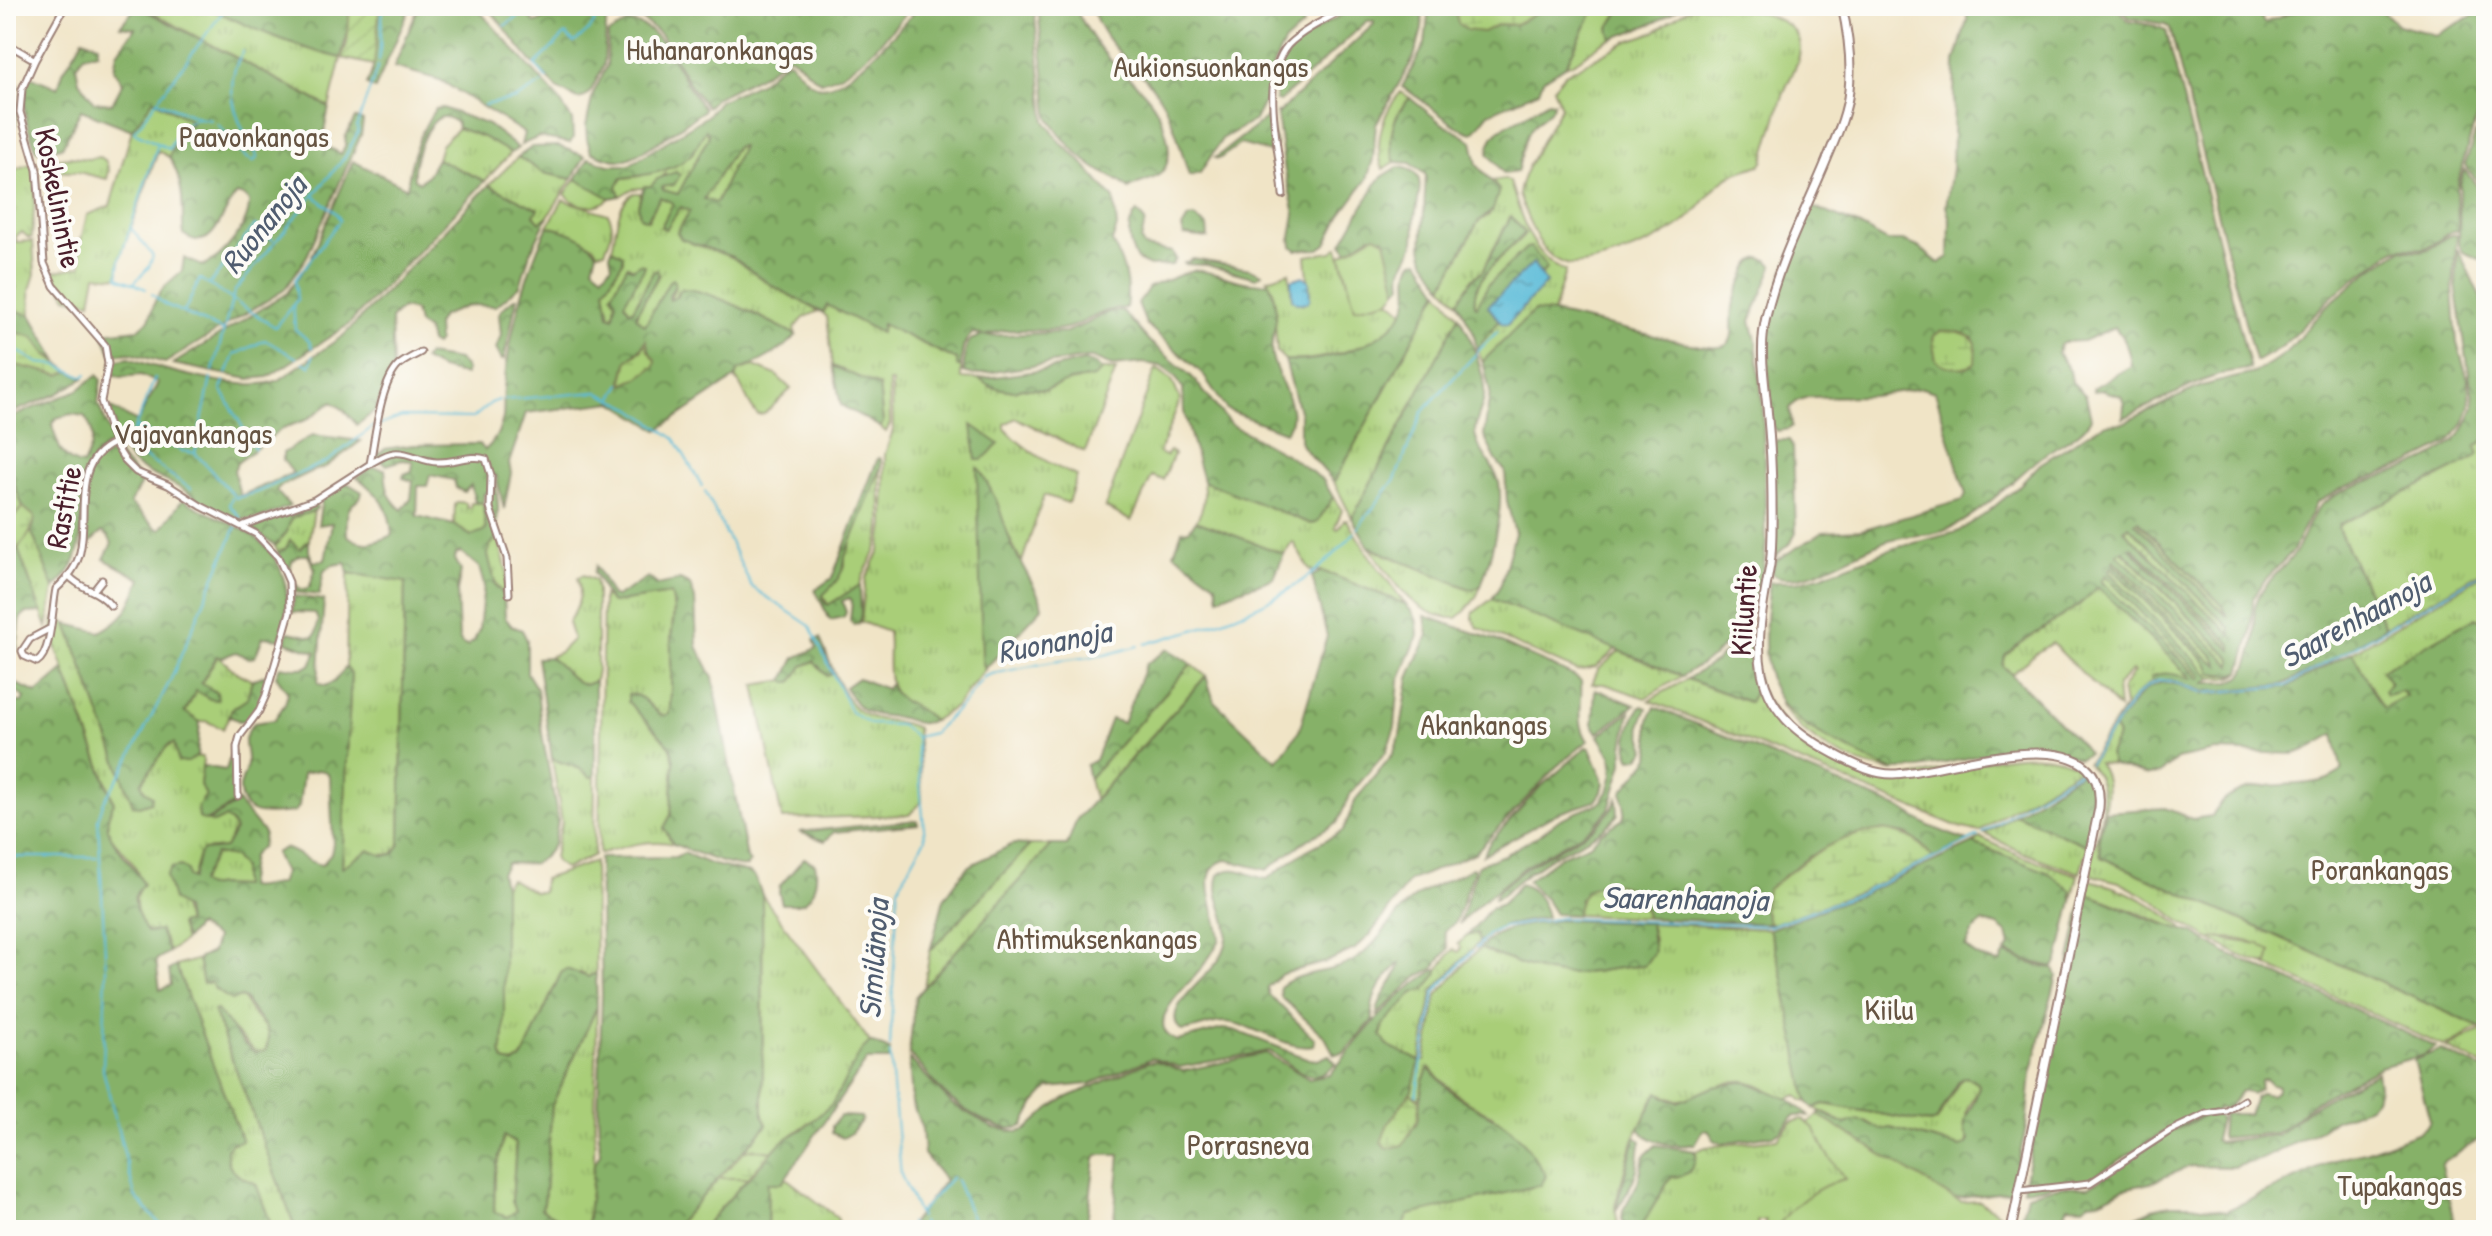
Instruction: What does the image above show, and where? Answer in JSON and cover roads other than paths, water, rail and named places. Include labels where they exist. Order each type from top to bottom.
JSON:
[{"type":"street","points":[[1283,195],[1272,96],[1277,65],[1293,41],[1351,6]]},
{"type":"street","name":"Kiiluntie","points":[[1842,6],[1850,59],[1847,105],[1771,300],[1762,340],[1772,497],[1771,551],[1760,640],[1762,669],[1769,693],[1794,729],[1811,742],[1867,770],[1901,774],[1994,756],[2038,753],[2063,756],[2079,762],[2088,769],[2097,785],[2099,808],[2011,1230]]},
{"type":"street","name":"Koskelinintie","points":[[63,7],[22,89],[20,112],[40,183],[44,263],[54,286],[105,345],[108,364],[101,401],[114,443],[136,472],[168,485],[201,506],[243,525],[265,541],[287,575],[291,598],[283,641],[259,711],[238,741],[238,796]]},
{"type":"street","points":[[6,43],[35,60]]},
{"type":"street","points":[[370,464],[379,417],[392,376],[399,365],[421,352]]},
{"type":"street","name":"Rastitie","points":[[49,629],[26,643],[22,651],[24,656],[40,662],[46,650],[56,589],[69,576],[80,552],[82,506],[88,471],[97,454],[114,443]]},
{"type":"street","points":[[243,525],[314,500],[387,454],[399,452],[425,461],[439,462],[476,457],[486,459],[491,475],[490,508],[509,569],[509,594]]},
{"type":"street","points":[[69,576],[78,585],[100,594],[111,606]]},
{"type":"street","points":[[93,591],[102,580]]},
{"type":"street","points":[[2019,1191],[2090,1183],[2170,1131],[2206,1114],[2227,1111],[2244,1100]]},
{"type":"water","points":[[1533,263],[1546,283],[1507,325],[1502,324],[1488,306]]},
{"type":"water","points":[[1303,276],[1309,280],[1310,299],[1307,303],[1297,303],[1292,299],[1291,280]]},
{"type":"waterway","points":[[198,118],[180,126],[169,149],[134,132],[227,6]]},
{"type":"waterway","name":"Ruonanoja","points":[[379,61],[383,6]]},
{"type":"waterway","points":[[504,26],[534,6]]},
{"type":"waterway","points":[[547,79],[535,65],[566,34],[574,43],[588,31],[596,18],[595,6]]},
{"type":"waterway","points":[[217,124],[244,155],[254,161],[257,158],[233,100],[234,71],[243,51]]},
{"type":"waterway","name":"Ruonanoja","points":[[213,371],[234,292],[345,157],[358,132],[357,125],[378,66]]},
{"type":"waterway","points":[[484,105],[516,99],[543,83]]},
{"type":"waterway","points":[[157,101],[198,118],[211,120]]},
{"type":"waterway","points":[[146,289],[118,277],[120,259],[158,144]]},
{"type":"waterway","points":[[184,312],[200,279],[275,327],[297,300],[295,280],[340,220],[336,213],[313,195]]},
{"type":"waterway","points":[[210,284],[255,225],[273,240]]},
{"type":"waterway","points":[[131,228],[153,256],[149,267],[134,283]]},
{"type":"waterway","points":[[152,294],[164,304],[224,331]]},
{"type":"waterway","points":[[293,305],[295,329],[309,341],[312,348]]},
{"type":"waterway","name":"Ruonanoja","points":[[1477,352],[1498,331]]},
{"type":"waterway","points":[[227,374],[234,355],[265,340],[297,358]]},
{"type":"waterway","points":[[6,354],[16,350],[38,363],[58,365],[83,377],[87,374]]},
{"type":"waterway","name":"Ruonanoja","points":[[1357,529],[1395,479],[1423,411],[1476,354]]},
{"type":"waterway","points":[[303,362],[310,366],[313,356]]},
{"type":"waterway","points":[[155,378],[135,427],[182,451],[195,453]]},
{"type":"waterway","name":"Ruonanoja","points":[[211,378],[195,453],[236,498],[328,461],[374,426]]},
{"type":"waterway","points":[[224,381],[221,389],[255,449]]},
{"type":"waterway","points":[[612,399],[621,384]]},
{"type":"waterway","name":"Ruonanoja","points":[[503,400],[597,392],[633,409],[675,439],[702,486]]},
{"type":"waterway","name":"Ruonanoja","points":[[380,425],[402,417],[473,418],[499,400]]},
{"type":"waterway","points":[[135,427],[127,445],[191,489]]},
{"type":"waterway","name":"Ruonanoja","points":[[705,491],[752,587],[810,626],[851,712],[870,724],[900,725],[916,737],[933,733],[964,703],[984,677],[1138,646]]},
{"type":"waterway","points":[[232,498],[229,505],[239,519]]},
{"type":"waterway","points":[[165,1230],[135,1196],[103,1070],[106,971],[98,819],[104,801],[170,681],[236,527]]},
{"type":"waterway","name":"Ruonanoja","points":[[1145,644],[1232,617],[1285,592],[1333,556],[1355,532]]},
{"type":"waterway","name":"Saarenhaanoja","points":[[2089,763],[2135,697],[2160,680],[2205,693],[2286,686],[2486,571]]},
{"type":"waterway","name":"Similänoja","points":[[890,1046],[898,888],[925,839],[916,738]]},
{"type":"waterway","name":"Saarenhaanoja","points":[[1983,833],[2083,769]]},
{"type":"waterway","name":"Saarenhaanoja","points":[[1476,948],[1490,933],[1504,927],[1561,918],[1769,926],[1862,893],[1979,836]]},
{"type":"waterway","points":[[6,857],[97,857]]},
{"type":"waterway","name":"Saarenhaanoja","points":[[1416,1095],[1435,992],[1472,951]]},
{"type":"waterway","name":"Similänoja","points":[[890,1053],[901,1175],[920,1217]]},
{"type":"waterway","points":[[918,1214],[952,1177]]},
{"type":"waterway","points":[[956,1180],[977,1230]]},
{"type":"waterway","points":[[2465,1230],[2486,1216]]},
{"type":"waterway","name":"Similänoja","points":[[922,1222],[925,1230]]},
{"type":"waterway","points":[[910,1223],[912,1227]]},
{"type":"park label","name":"Huhanaronkangas","points":[[720,49]]},
{"type":"park label","name":"Aukionsuonkangas","points":[[1211,66]]},
{"type":"park label","name":"Paavonkangas","points":[[254,136]]},
{"type":"park label","name":"Vajavankangas","points":[[193,433]]},
{"type":"park label","name":"Akankangas","points":[[1484,724]]},
{"type":"park label","name":"Porankangas","points":[[2380,869]]},
{"type":"park label","name":"Ahtimuksenkangas","points":[[1097,938]]},
{"type":"park label","name":"Kiilu","points":[[1889,1009]]},
{"type":"park label","name":"Porrasneva","points":[[1248,1144]]},
{"type":"park label","name":"Tupakangas","points":[[2400,1185]]}]
